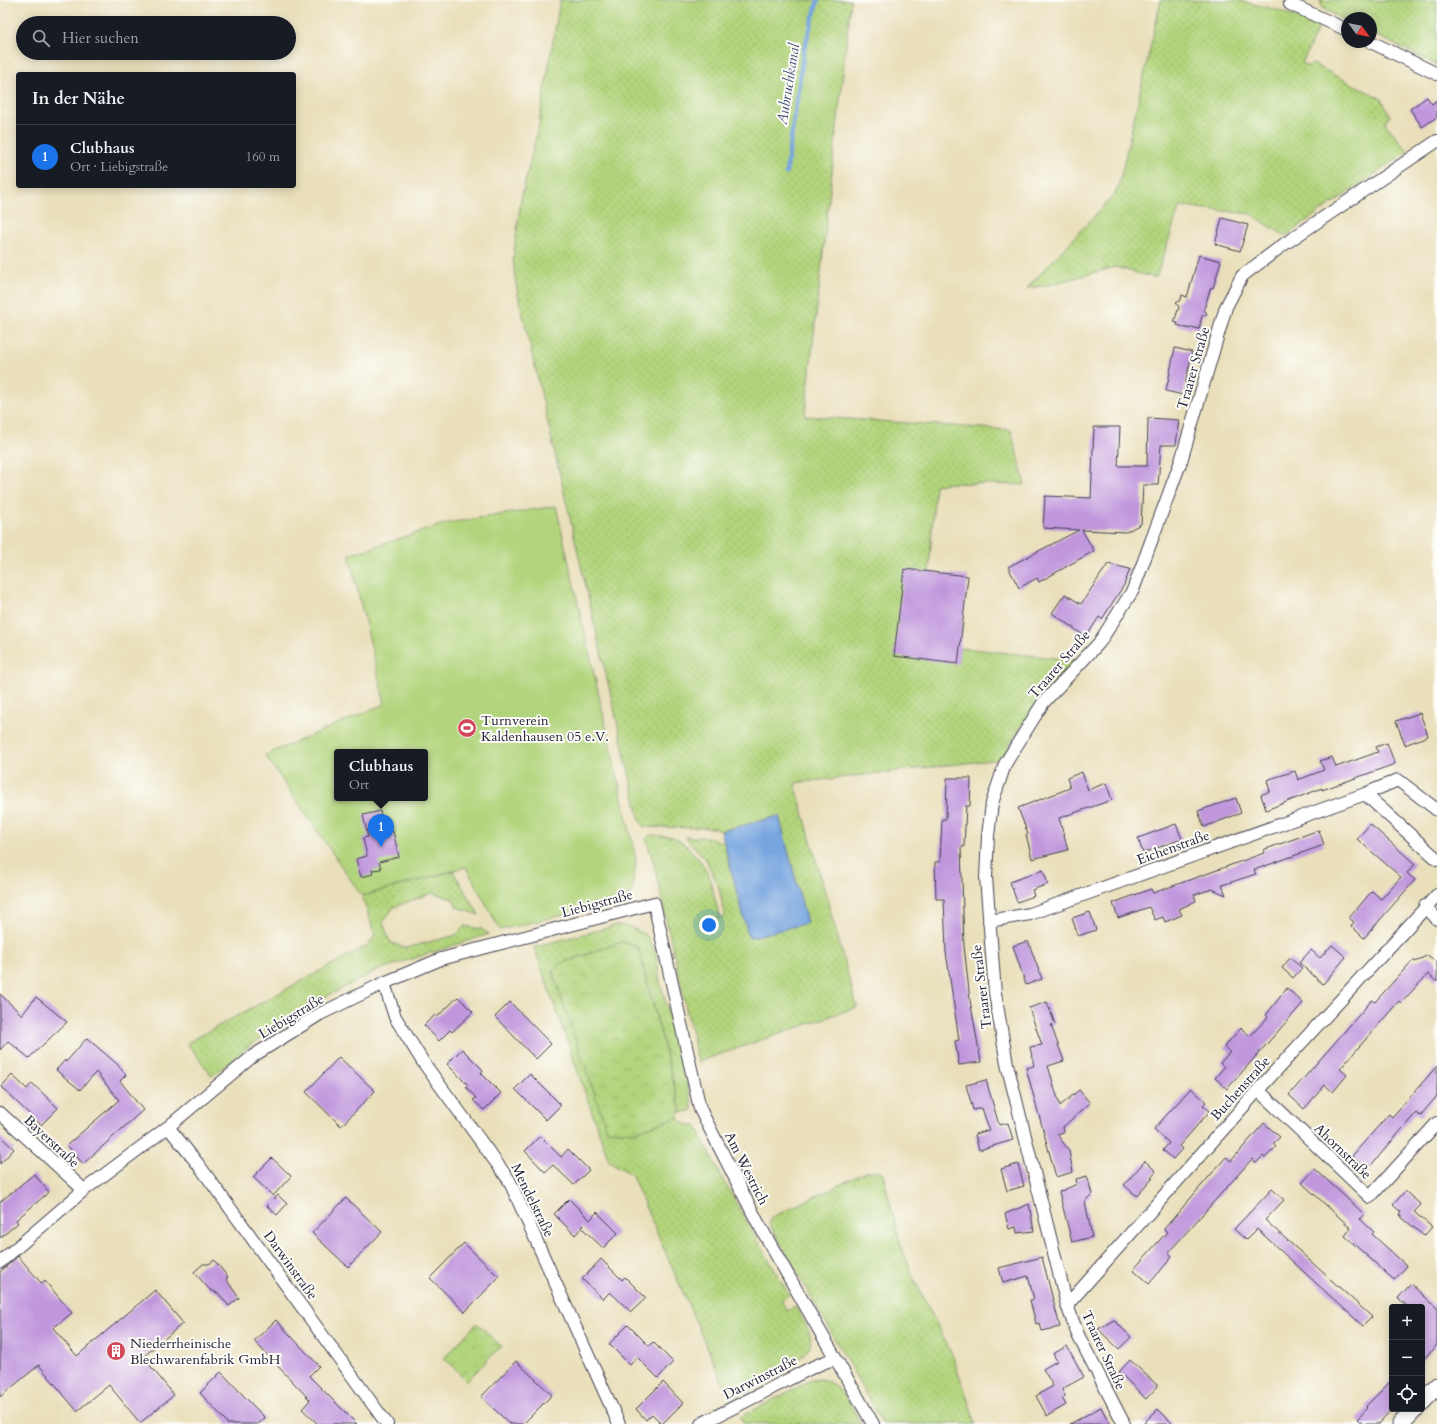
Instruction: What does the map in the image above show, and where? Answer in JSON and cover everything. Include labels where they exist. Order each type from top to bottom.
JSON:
[{"type":"main road","points":[[1425,1399],[1437,1386]]},
{"type":"main road","points":[[1401,1424],[1412,1412]]},
{"type":"street","points":[[1290,4],[1309,6],[1341,26]]},
{"type":"street","points":[[1377,45],[1437,74]]},
{"type":"street","name":"Traarer Straße","points":[[1124,1424],[1078,1335],[1067,1305],[1007,1064],[995,993],[986,877],[988,836],[992,803],[1006,764],[1043,703],[1098,643],[1133,590],[1181,461],[1226,307],[1242,276],[1284,245],[1437,141]]},
{"type":"street","name":"Eichenstraße","points":[[989,921],[1030,914],[1365,794],[1398,780],[1437,810]]},
{"type":"street","points":[[1365,794],[1437,859]]},
{"type":"street","name":"Buchenstraße","points":[[1067,1305],[1258,1090],[1425,906],[1437,895]]},
{"type":"street","name":"Liebigstraße","points":[[0,1262],[84,1190],[168,1127],[253,1056],[320,1014],[384,983],[441,959],[654,903]]},
{"type":"street","name":"Am Westrich","points":[[654,903],[700,1109],[756,1221],[873,1424]]},
{"type":"street","points":[[1425,906],[1437,920]]},
{"type":"street","name":"Mendelstraße","points":[[384,983],[395,1018],[424,1062],[509,1180],[618,1424]]},
{"type":"street","name":"Ahornstraße","points":[[1258,1090],[1370,1197],[1437,1123]]},
{"type":"street","name":"Bayerstraße","points":[[0,1113],[84,1190]]},
{"type":"street","name":"Darwinstraße","points":[[168,1127],[198,1164],[387,1424]]},
{"type":"street","name":"Darwinstraße","points":[[701,1424],[813,1367],[835,1358]]},
{"type":"green space","points":[[560,0],[851,0],[805,416],[1011,430],[1025,485],[953,483],[935,485],[929,574],[933,645],[1075,660],[1034,707],[1001,759],[795,783],[857,1007],[698,1062],[654,864],[646,839],[650,835],[673,837],[687,846],[701,862],[709,876],[720,919],[725,916],[719,888],[706,859],[685,837],[708,837],[724,843],[749,938],[807,923],[779,816],[721,831],[714,828],[644,827],[640,821],[516,285],[513,259],[521,199],[539,124]]},
{"type":"green space","points":[[1161,0],[1235,0],[1278,10],[1319,27],[1302,63],[1308,67],[1311,63],[1382,99],[1390,116],[1385,123],[1408,151],[1285,236],[1251,214],[1180,206],[1156,278],[1115,267],[1049,285],[1027,288],[1114,195],[1119,184]]},
{"type":"green space","points":[[1320,0],[1437,0],[1437,65],[1377,36],[1377,12],[1341,12],[1341,19],[1322,8]]},
{"type":"green space","name":"Turnverein Kaldenhausen 05 e.V.","points":[[556,506],[636,859],[632,893],[621,901],[500,930],[466,867],[362,896],[265,755],[385,704],[349,555],[447,523]]},
{"type":"green space","points":[[453,871],[479,915],[457,907],[453,899],[432,893],[394,907],[383,922],[390,942],[406,948],[456,935],[465,926],[481,929],[489,934],[378,970],[312,1004],[249,1046],[212,1076],[187,1043],[368,945],[375,936],[362,896]]},
{"type":"green space","points":[[618,925],[631,927],[646,935],[656,952],[660,981],[692,1103],[692,1110],[681,1112],[638,947],[621,942],[557,965],[634,1132],[678,1117],[686,1124],[696,1125],[722,1178],[789,1295],[781,1300],[787,1311],[795,1307],[804,1320],[810,1336],[811,1341],[807,1352],[791,1366],[769,1380],[741,1394],[728,1395],[631,1174],[609,1161],[534,947]]},
{"type":"green space","points":[[622,942],[638,947],[681,1112],[678,1117],[634,1132],[607,1130],[553,973],[557,965]]},
{"type":"green space","points":[[868,1171],[879,1171],[883,1174],[901,1246],[914,1279],[952,1354],[976,1424],[883,1424],[769,1223],[772,1217]]},
{"type":"green space","points":[[477,1323],[501,1346],[467,1381],[444,1358]]},
{"type":"green space","points":[[821,1379],[829,1382],[841,1391],[850,1403],[861,1424],[744,1424],[740,1417],[811,1380]]},
{"type":"water","points":[[779,816],[807,923],[749,938],[721,831]]},
{"type":"building","points":[[1427,97],[1432,104],[1437,100],[1437,117],[1422,127],[1410,109]]},
{"type":"building","points":[[1222,218],[1248,225],[1240,251],[1215,244]]},
{"type":"building","points":[[1199,255],[1221,261],[1213,288],[1211,287],[1204,309],[1207,314],[1202,316],[1199,329],[1191,327],[1190,329],[1177,325],[1178,323],[1174,322],[1179,307],[1176,303],[1181,300],[1182,295],[1187,297]]},
{"type":"building","points":[[1175,348],[1192,352],[1183,395],[1166,391]]},
{"type":"building","points":[[1148,418],[1179,420],[1176,445],[1161,445],[1158,485],[1143,485],[1141,524],[1126,532],[1082,530],[1094,551],[1039,582],[1037,578],[1019,588],[1008,567],[1079,530],[1043,528],[1045,496],[1091,498],[1094,427],[1120,427],[1118,466],[1147,466]]},
{"type":"building","points":[[1108,564],[1130,569],[1124,585],[1102,619],[1099,617],[1086,637],[1052,613],[1065,594],[1081,604]]},
{"type":"building","points":[[904,569],[968,576],[958,664],[894,656]]},
{"type":"building","points":[[1420,713],[1428,736],[1405,745],[1396,721]]},
{"type":"building","points":[[1387,743],[1395,764],[1322,790],[1322,788],[1266,810],[1261,795],[1270,791],[1267,780],[1295,771],[1298,780],[1324,770],[1320,761],[1332,757],[1336,767],[1378,752],[1376,747]]},
{"type":"building","points":[[1082,772],[1088,790],[1106,783],[1112,800],[1059,818],[1068,850],[1032,859],[1026,834],[1028,834],[1018,808],[1070,788],[1067,778]]},
{"type":"building","points":[[947,778],[971,778],[970,806],[966,806],[964,847],[961,847],[964,946],[970,1000],[981,1062],[959,1065],[955,1041],[959,1040],[946,952],[944,899],[936,899],[935,862],[940,862],[942,819],[946,819]]},
{"type":"building","points":[[1236,798],[1241,813],[1204,827],[1198,811]]},
{"type":"building","points":[[380,811],[385,833],[393,831],[399,857],[379,862],[381,869],[372,870],[373,874],[361,877],[356,859],[367,856],[363,838],[368,837],[363,815]]},
{"type":"building","points":[[1176,824],[1182,839],[1143,853],[1138,838]]},
{"type":"building","points":[[1370,824],[1415,864],[1407,873],[1415,880],[1364,938],[1351,926],[1354,922],[1349,918],[1372,891],[1381,899],[1401,877],[1357,839]]},
{"type":"building","points":[[1319,830],[1324,845],[1254,870],[1256,874],[1222,885],[1226,895],[1212,889],[1194,895],[1196,901],[1179,909],[1182,915],[1165,922],[1163,917],[1155,920],[1149,907],[1118,918],[1113,903],[1151,889],[1153,893],[1264,853],[1263,850]]},
{"type":"building","points":[[1043,870],[1048,884],[1032,890],[1034,896],[1017,902],[1010,882]]},
{"type":"building","points":[[1090,912],[1096,930],[1078,936],[1072,918]]},
{"type":"building","points":[[1028,941],[1042,979],[1026,985],[1013,946]]},
{"type":"building","points":[[1332,945],[1346,957],[1323,984],[1299,963],[1311,950],[1320,958]]},
{"type":"building","points":[[1429,956],[1437,963],[1437,982],[1428,974],[1401,1003],[1399,1001],[1340,1069],[1347,1075],[1333,1092],[1325,1085],[1304,1109],[1289,1095],[1372,1000],[1375,1002],[1413,960],[1415,962]]},
{"type":"building","points":[[1290,958],[1302,968],[1293,978],[1282,968]]},
{"type":"building","points":[[1287,988],[1303,1003],[1227,1089],[1215,1078],[1224,1067],[1220,1063],[1230,1052],[1224,1047],[1241,1028],[1250,1036],[1268,1017],[1266,1015]]},
{"type":"building","points":[[0,994],[22,1015],[36,997],[67,1022],[29,1058],[8,1041],[0,1050]]},
{"type":"building","points":[[458,997],[473,1012],[452,1032],[450,1030],[439,1041],[424,1025],[435,1015],[437,1017]]},
{"type":"building","points":[[510,1002],[551,1044],[536,1059],[495,1017]]},
{"type":"building","points":[[1047,1002],[1055,1024],[1051,1025],[1064,1061],[1048,1066],[1060,1106],[1079,1090],[1090,1103],[1063,1127],[1064,1132],[1057,1134],[1069,1151],[1073,1172],[1056,1177],[1026,1068],[1034,1066],[1030,1047],[1042,1045],[1029,1008]]},
{"type":"building","points":[[87,1038],[117,1064],[126,1075],[120,1081],[143,1110],[83,1164],[67,1145],[119,1100],[96,1072],[80,1090],[56,1070],[65,1060],[66,1062]]},
{"type":"building","points":[[462,1049],[483,1070],[481,1073],[501,1093],[484,1110],[473,1100],[476,1098],[466,1087],[468,1085],[447,1064]]},
{"type":"building","points":[[339,1057],[375,1091],[341,1126],[306,1092]]},
{"type":"building","points":[[1437,1066],[1437,1096],[1420,1116],[1416,1113],[1367,1170],[1352,1156],[1389,1114],[1392,1117]]},
{"type":"building","points":[[530,1074],[561,1105],[546,1120],[515,1089]]},
{"type":"building","points":[[12,1075],[27,1089],[32,1083],[58,1108],[41,1125],[1,1087]]},
{"type":"building","points":[[986,1080],[999,1125],[1008,1123],[1013,1140],[979,1150],[975,1134],[989,1130],[982,1108],[973,1110],[966,1085]]},
{"type":"building","points":[[1191,1088],[1206,1102],[1203,1105],[1210,1111],[1179,1146],[1182,1149],[1173,1159],[1163,1150],[1169,1143],[1154,1129]]},
{"type":"building","points":[[1264,1123],[1280,1137],[1273,1144],[1276,1147],[1265,1158],[1263,1156],[1256,1163],[1252,1159],[1168,1253],[1172,1257],[1149,1284],[1133,1270],[1167,1232],[1164,1229],[1226,1157],[1231,1161]]},
{"type":"building","points":[[0,1136],[14,1149],[0,1164]]},
{"type":"building","points":[[540,1136],[561,1157],[568,1149],[589,1170],[574,1185],[553,1165],[545,1172],[525,1151]]},
{"type":"building","points":[[272,1158],[291,1176],[273,1196],[253,1177]]},
{"type":"building","points":[[1145,1161],[1156,1171],[1151,1177],[1153,1178],[1137,1196],[1124,1185]]},
{"type":"building","points":[[1018,1164],[1024,1186],[1007,1191],[1001,1169]]},
{"type":"building","points":[[1315,1169],[1364,1214],[1360,1219],[1374,1232],[1372,1234],[1407,1266],[1394,1280],[1345,1236],[1351,1228],[1302,1183]]},
{"type":"building","points":[[34,1174],[49,1192],[16,1220],[18,1223],[0,1238],[0,1202]]},
{"type":"building","points":[[1087,1176],[1092,1194],[1085,1201],[1092,1237],[1072,1242],[1059,1192],[1077,1184],[1076,1179]]},
{"type":"building","points":[[1272,1189],[1284,1200],[1265,1220],[1372,1317],[1363,1326],[1257,1229],[1246,1240],[1234,1229]]},
{"type":"building","points":[[1405,1191],[1421,1205],[1414,1212],[1432,1227],[1424,1236],[1399,1215],[1401,1212],[1393,1205]]},
{"type":"building","points":[[278,1195],[287,1204],[277,1215],[267,1206]]},
{"type":"building","points":[[346,1198],[382,1232],[348,1267],[312,1233]]},
{"type":"building","points":[[569,1199],[590,1220],[597,1212],[618,1233],[603,1248],[582,1228],[584,1225],[575,1235],[554,1214]]},
{"type":"building","points":[[1029,1204],[1034,1231],[1017,1233],[1016,1227],[1009,1229],[1005,1214]]},
{"type":"building","points":[[464,1243],[499,1277],[465,1312],[430,1278]]},
{"type":"building","points":[[18,1256],[42,1284],[45,1281],[72,1313],[53,1328],[77,1356],[155,1290],[183,1323],[143,1357],[174,1395],[140,1423],[109,1385],[77,1411],[39,1365],[0,1397],[0,1272]]},
{"type":"building","points":[[1042,1257],[1060,1327],[1042,1331],[1040,1323],[1036,1324],[1030,1300],[1034,1299],[1028,1276],[1003,1283],[999,1268]]},
{"type":"building","points":[[601,1259],[622,1280],[625,1277],[646,1298],[631,1312],[610,1292],[603,1299],[582,1279]]},
{"type":"building","points":[[214,1260],[228,1277],[226,1279],[239,1298],[229,1306],[218,1293],[210,1290],[194,1272],[203,1264],[209,1264]]},
{"type":"building","points":[[1411,1284],[1437,1308],[1437,1345],[1425,1358],[1425,1304],[1405,1304],[1398,1298]]},
{"type":"building","points":[[276,1320],[319,1366],[309,1376],[357,1424],[318,1424],[302,1409],[310,1400],[254,1341]]},
{"type":"building","points":[[1114,1320],[1131,1337],[1119,1349],[1098,1329]]},
{"type":"building","points":[[628,1325],[649,1346],[653,1342],[673,1362],[658,1378],[637,1357],[630,1365],[609,1344]]},
{"type":"building","points":[[1067,1346],[1084,1377],[1062,1389],[1065,1397],[1062,1398],[1066,1405],[1047,1416],[1036,1396],[1053,1386],[1043,1369],[1057,1361],[1053,1354]]},
{"type":"building","points":[[1130,1360],[1158,1386],[1146,1399],[1119,1372]]},
{"type":"building","points":[[516,1361],[552,1395],[523,1424],[510,1424],[481,1397]]},
{"type":"building","points":[[221,1372],[265,1418],[258,1424],[227,1424],[226,1421],[200,1393]]},
{"type":"building","points":[[663,1382],[683,1403],[662,1424],[652,1414],[646,1420],[636,1409]]},
{"type":"building","points":[[1389,1383],[1389,1412],[1378,1424],[1363,1424],[1357,1419],[1368,1408],[1366,1406]]},
{"type":"building","points":[[1101,1407],[1110,1424],[1070,1424]]},
{"type":"building","points":[[1158,1409],[1173,1424],[1143,1424]]},
{"type":"waterway","name":"Aubruchkanal","points":[[786,173],[804,49],[818,0]]},
{"type":"place","name":"Turnverein Kaldenhausen 05 e.V.","points":[[467,728]]},
{"type":"place","name":"Clubhaus","points":[[381,847]]},
{"type":"place","name":"Niederrheinische Blechwarenfabrik GmbH","points":[[116,1351]]}]
